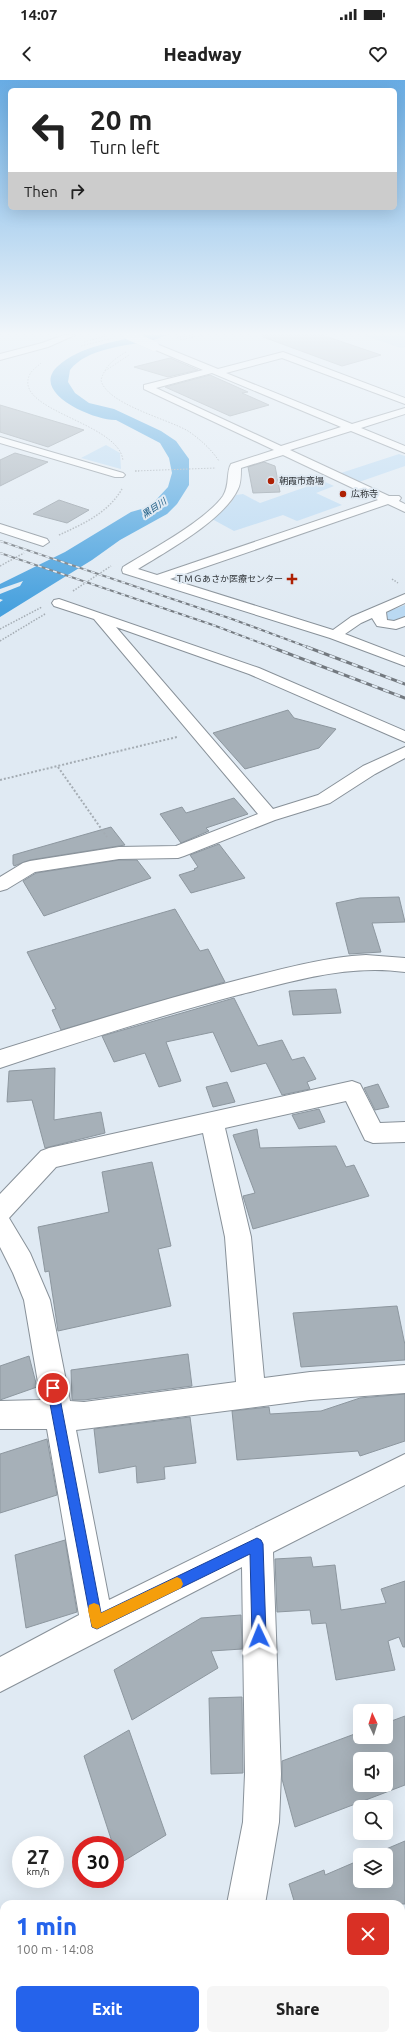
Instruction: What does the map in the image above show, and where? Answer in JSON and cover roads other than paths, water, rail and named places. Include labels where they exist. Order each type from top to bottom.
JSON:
[{"type":"street","points":[[231,426],[405,508]]},
{"type":"street","points":[[347,426],[405,450]]},
{"type":"street","points":[[356,426],[235,466],[233,488],[225,502],[204,520],[128,570],[335,635],[405,662]]},
{"type":"street","points":[[0,440],[124,474]]},
{"type":"street","points":[[158,579],[405,494]]},
{"type":"street","points":[[0,528],[43,542]]},
{"type":"street","points":[[335,635],[356,620],[381,617],[405,598]]},
{"type":"street","points":[[59,603],[254,671],[405,737]]},
{"type":"street","points":[[99,616],[269,816]]},
{"type":"street","points":[[381,617],[396,625],[405,621]]},
{"type":"street","points":[[339,696],[405,725]]},
{"type":"street","points":[[0,885],[30,867],[119,854],[178,852],[269,816],[324,799],[369,770],[405,752]]},
{"type":"street","points":[[0,1059],[199,997],[334,964],[363,961],[405,965]]},
{"type":"street","points":[[0,1211],[49,1158],[352,1090],[373,1133],[405,1132]]},
{"type":"street","points":[[212,1121],[238,1237],[251,1393]]},
{"type":"street","points":[[0,1225],[16,1248],[28,1274],[37,1300],[57,1416],[97,1623]]},
{"type":"street","points":[[0,1415],[43,1413],[57,1416],[84,1416],[310,1386],[405,1378]]},
{"type":"street","points":[[0,1675],[97,1623],[405,1469]]},
{"type":"street","points":[[247,1900],[261,1822],[263,1774],[257,1544]]},
{"type":"water","name":"黒目川","points":[[128,426],[151,426],[161,431],[176,441],[189,459],[189,485],[177,504],[167,514],[120,540],[92,560],[0,617],[0,602],[3,600],[0,599],[0,594],[20,586],[23,581],[0,589],[0,584],[65,552],[131,512],[145,508],[155,501],[168,487],[172,473],[169,458],[160,443]]},
{"type":"railway","points":[[0,541],[232,619],[310,648]]},
{"type":"railway","points":[[0,553],[213,625],[274,648]]},
{"type":"railway","points":[[271,647],[405,698]]},
{"type":"railway","points":[[307,647],[405,684]]},
{"type":"place","name":"朝霞市斎場","points":[[271,481]]},
{"type":"place","name":"広称寺","points":[[343,494]]},
{"type":"place","name":"ＴＭＧあさか医療センター","points":[[292,579]]}]
